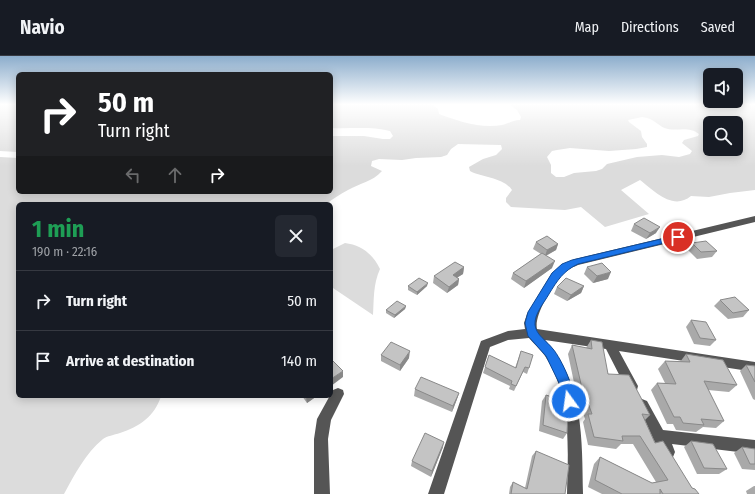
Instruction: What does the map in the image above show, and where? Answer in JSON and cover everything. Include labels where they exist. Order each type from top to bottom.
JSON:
[{"type":"street","points":[[575,494],[575,432],[566,385],[550,353],[532,333],[530,323],[532,314],[556,275],[565,267],[575,262],[755,219]]},
{"type":"street","points":[[436,494],[486,344],[504,336],[519,333],[532,333],[755,367]]},
{"type":"street","points":[[610,345],[674,462]]},
{"type":"street","points":[[322,494],[321,439],[324,419],[338,394]]},
{"type":"street","points":[[659,436],[755,447]]},
{"type":"shaded area","points":[[0,124],[16,124],[16,152],[0,151]]},
{"type":"shaded area","points":[[333,124],[474,124],[494,126],[502,124],[632,124],[641,131],[647,147],[609,151],[570,148],[552,151],[547,157],[551,165],[551,173],[556,177],[564,177],[574,173],[596,171],[602,169],[607,164],[637,157],[662,155],[679,157],[690,154],[692,151],[682,143],[684,140],[698,136],[699,134],[688,129],[668,129],[659,124],[703,124],[703,156],[743,156],[743,124],[755,124],[755,190],[709,197],[691,196],[684,200],[677,201],[664,198],[640,180],[621,190],[649,214],[605,227],[581,207],[565,210],[511,207],[506,202],[506,198],[512,190],[508,186],[498,180],[470,171],[469,167],[483,159],[496,155],[502,149],[501,145],[458,144],[451,149],[447,155],[441,157],[402,160],[379,159],[372,161],[371,166],[382,171],[378,175],[329,202],[16,202],[16,398],[160,398],[155,409],[140,424],[127,431],[109,436],[97,445],[81,465],[64,494],[0,494],[0,157],[16,158],[16,194],[333,194],[333,136],[364,136],[390,139],[393,136],[390,131],[383,129],[333,128]]},
{"type":"shaded area","points":[[345,243],[351,244],[366,251],[374,259],[380,269],[375,286],[373,315],[333,288],[333,249]]},
{"type":"building","points":[[644,218],[660,227],[650,233],[634,224]]},
{"type":"building","points":[[547,236],[558,244],[547,250],[536,242]]},
{"type":"building","points":[[706,241],[717,251],[701,252],[692,243]]},
{"type":"building","points":[[542,253],[555,261],[526,281],[513,273]]},
{"type":"building","points":[[455,262],[464,267],[453,275],[459,279],[449,287],[434,276]]},
{"type":"building","points":[[602,263],[611,272],[597,276],[587,267]]},
{"type":"building","points":[[419,278],[428,283],[417,292],[408,286]]},
{"type":"building","points":[[566,278],[584,286],[571,295],[557,287]]},
{"type":"building","points":[[735,297],[749,310],[733,313],[720,300]]},
{"type":"building","points":[[397,301],[406,306],[395,315],[386,310]]},
{"type":"building","points":[[691,320],[706,322],[716,340],[700,338]]},
{"type":"building","points":[[591,340],[602,342],[608,374],[629,375],[650,415],[642,414],[655,443],[663,441],[692,488],[699,494],[663,494],[660,489],[660,494],[622,494],[595,480],[600,457],[652,483],[668,480],[640,436],[622,436],[623,441],[594,437],[588,414],[592,414],[581,384],[572,345],[592,349]]},
{"type":"building","points":[[391,342],[410,351],[400,365],[381,355]]},
{"type":"building","points":[[521,351],[533,355],[529,368],[525,367],[516,386],[511,384],[512,381],[485,367],[489,355],[516,368]]},
{"type":"building","points":[[686,354],[723,360],[737,385],[704,381],[724,421],[701,419],[704,425],[683,423],[680,417],[674,417],[657,383],[676,384],[665,361],[690,362]]},
{"type":"building","points":[[333,361],[343,371],[333,378]]},
{"type":"building","points":[[746,365],[755,366],[755,382]]},
{"type":"building","points":[[421,377],[459,393],[453,406],[415,389]]},
{"type":"building","points":[[546,395],[567,402],[567,433],[543,425]]},
{"type":"building","points":[[425,433],[444,442],[432,471],[412,461]]},
{"type":"building","points":[[691,441],[713,444],[727,469],[704,468]]},
{"type":"building","points":[[742,447],[755,449],[755,464],[750,464]]},
{"type":"building","points":[[536,451],[569,465],[565,494],[511,494],[513,482],[527,489]]},
{"type":"route","points":[[569,401],[566,385],[550,353],[532,333],[530,323],[532,314],[556,275],[565,267],[575,262],[678,237]]}]
